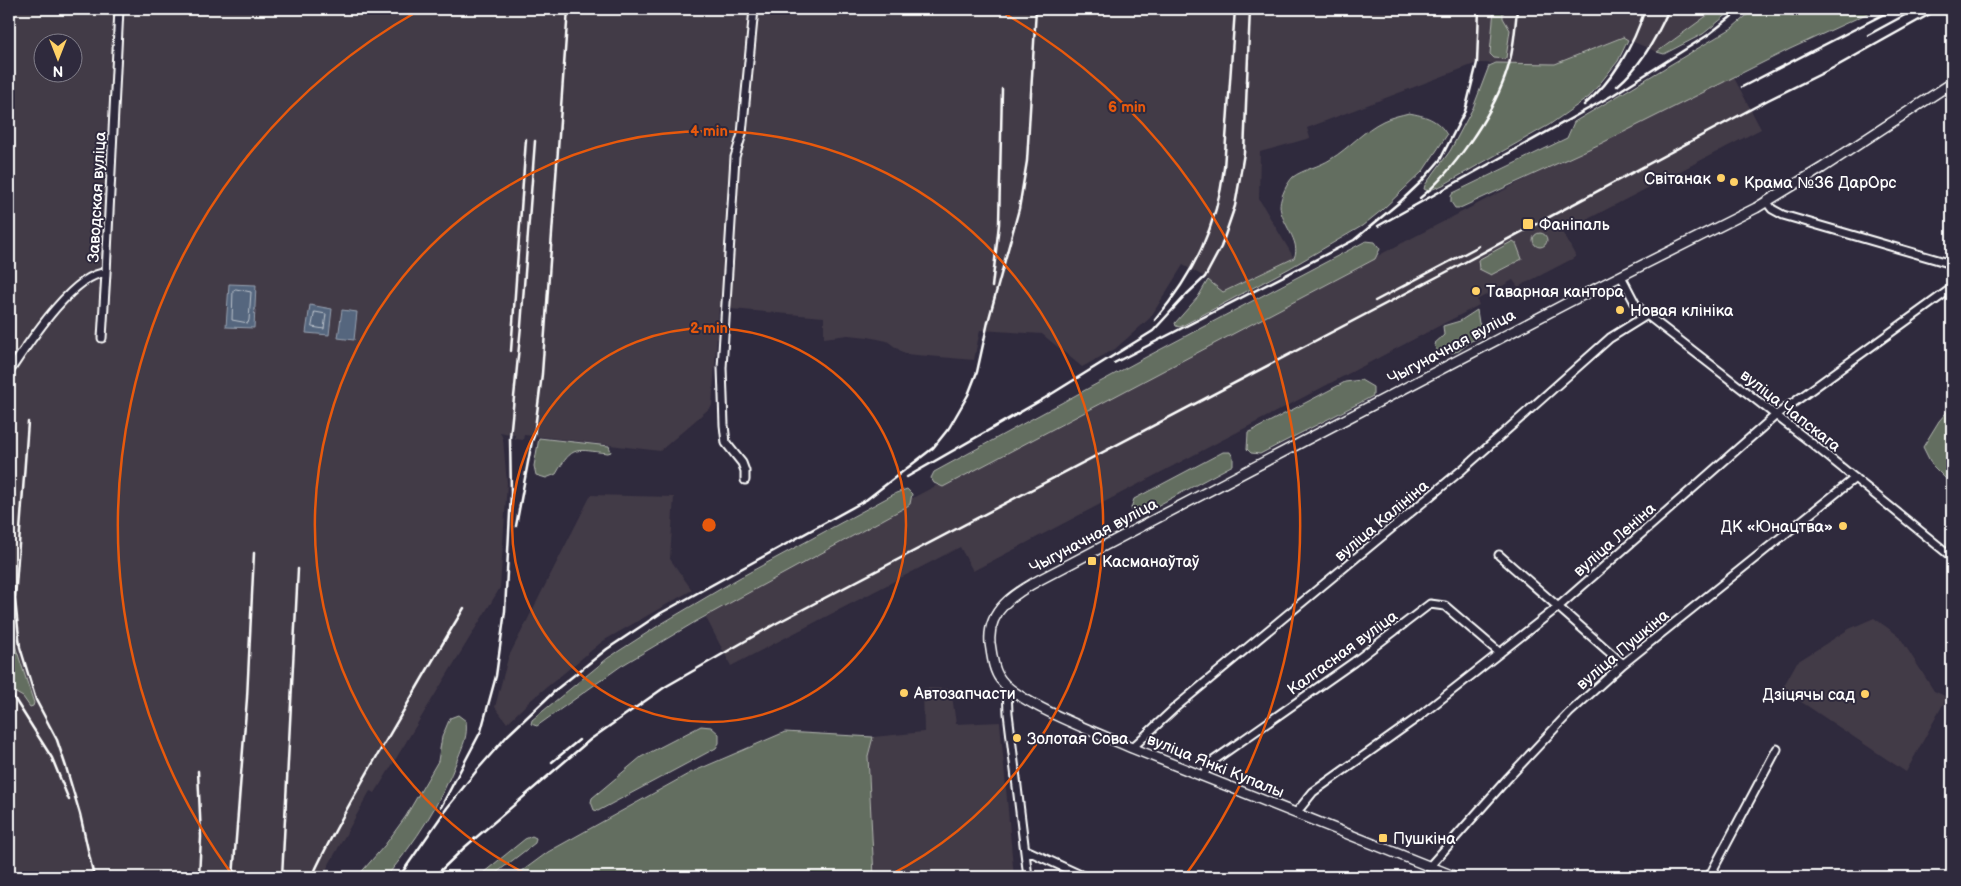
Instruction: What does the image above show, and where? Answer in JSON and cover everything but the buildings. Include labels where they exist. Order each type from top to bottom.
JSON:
[{"type":"street","name":"Заводская вуліца","points":[[9,372],[40,328],[67,297],[84,281],[98,273],[106,273],[119,9]]},
{"type":"street","points":[[745,480],[745,471],[742,464],[726,444],[722,368],[735,157],[742,134],[754,9]]},
{"type":"street","name":"Чыгуначная вуліца","points":[[1007,688],[999,678],[995,667],[990,636],[996,614],[1011,598],[1025,588],[1766,201],[1822,168],[1952,83]]},
{"type":"street","points":[[1766,201],[1772,209],[1783,214],[1952,264]]},
{"type":"street","points":[[102,338],[106,273]]},
{"type":"street","name":"вуліца Чапскага","points":[[1622,276],[1636,304],[1647,315],[1855,478],[1952,557]]},
{"type":"street","name":"вуліца Леніна","points":[[1296,813],[1313,792],[1417,718],[1558,607],[1775,416],[1952,288]]},
{"type":"street","name":"вуліца Калініна","points":[[1132,748],[1177,706],[1470,463],[1610,338],[1647,315]]},
{"type":"street","name":"вуліца Пушкіна","points":[[1430,866],[1569,713],[1623,664],[1855,478]]},
{"type":"street","points":[[1499,555],[1623,664]]},
{"type":"street","name":"Калгасная вуліца","points":[[1202,776],[1213,761],[1354,662],[1430,604],[1445,606],[1500,653]]},
{"type":"street","points":[[1007,688],[1008,713],[1028,877]]},
{"type":"street","name":"вуліца Янкі Купалы","points":[[1007,688],[1081,726],[1132,748],[1456,877]]},
{"type":"street","points":[[1709,877],[1777,749]]},
{"type":"street","points":[[1026,850],[1085,877]]},
{"type":"shaded area","points":[[9,9],[1716,9],[1657,52],[1622,37],[1555,64],[1477,63],[1307,128],[1310,138],[1260,152],[1259,199],[1294,258],[1223,292],[1205,277],[1183,265],[1150,318],[1115,349],[1082,367],[1042,334],[980,330],[974,360],[905,354],[887,341],[868,337],[848,335],[824,338],[824,317],[719,308],[712,406],[660,451],[524,435],[523,440],[515,439],[515,435],[500,432],[503,439],[507,483],[500,588],[375,793],[370,791],[322,877],[9,877]]},
{"type":"shaded area","points":[[1731,72],[1761,129],[1563,232],[1576,257],[1518,287],[1513,280],[1477,300],[1479,305],[973,571],[960,547],[731,666],[701,608]]},
{"type":"shaded area","points":[[591,495],[674,497],[670,559],[692,590],[603,641],[531,700],[507,723],[495,707],[508,658]]},
{"type":"shaded area","name":"Дзіцячы сад","points":[[1874,618],[1899,636],[1934,691],[1947,697],[1906,772],[1782,689],[1797,662],[1849,629]]},
{"type":"shaded area","points":[[923,688],[951,689],[956,724],[1000,722],[1014,877],[874,877],[868,756],[873,737],[924,732]]},
{"type":"green space","points":[[1494,9],[1503,9],[1503,18],[1510,30],[1506,58],[1504,59],[1494,58],[1490,54]]},
{"type":"green space","points":[[1716,9],[1734,9],[1703,34],[1664,54],[1657,52]]},
{"type":"green space","points":[[1754,9],[1778,9],[1795,16],[1810,9],[1877,9],[1790,49],[1600,144],[1460,208],[1455,208],[1451,202],[1453,193],[1567,138],[1574,122],[1732,28]]},
{"type":"green space","points":[[1623,37],[1628,40],[1618,61],[1589,97],[1549,125],[1443,185],[1428,191],[1424,189],[1450,151],[1473,108],[1489,66],[1496,63],[1555,64]]},
{"type":"green space","points":[[1409,113],[1431,119],[1440,125],[1447,135],[1423,171],[1382,210],[1362,226],[1290,268],[1180,327],[1176,326],[1175,323],[1198,297],[1208,280],[1223,292],[1294,258],[1296,252],[1295,245],[1283,218],[1280,205],[1285,190],[1293,177],[1331,159],[1376,125],[1389,118]]},
{"type":"green space","points":[[1540,233],[1545,235],[1547,240],[1545,245],[1540,247],[1535,245],[1533,240],[1535,235]]},
{"type":"green space","points":[[1366,241],[1375,242],[1380,249],[1375,259],[943,487],[934,483],[931,478],[934,472]]},
{"type":"green space","points":[[1513,241],[1516,243],[1522,259],[1491,275],[1479,269],[1478,260]]},
{"type":"green space","points":[[1477,310],[1479,323],[1486,335],[1471,341],[1459,351],[1439,356],[1434,344],[1444,335],[1443,326],[1460,321]]},
{"type":"green space","points":[[1361,380],[1373,387],[1373,396],[1260,454],[1251,453],[1247,449],[1248,433],[1345,382]]},
{"type":"green space","points":[[1952,406],[1952,485],[1932,465],[1923,447],[1939,421]]},
{"type":"green space","points":[[539,438],[609,446],[611,452],[582,450],[571,453],[556,474],[546,478],[536,475],[534,466]]},
{"type":"green space","points":[[1223,452],[1230,452],[1233,457],[1233,465],[1140,515],[1133,512],[1131,508],[1134,499]]},
{"type":"green space","points":[[907,489],[912,494],[910,504],[906,507],[695,622],[621,666],[537,726],[531,724],[532,720],[608,658],[661,624],[739,578],[896,493]]},
{"type":"green space","points":[[9,600],[12,636],[34,703],[30,707],[23,697],[16,693],[9,684]]},
{"type":"green space","points":[[458,715],[466,721],[465,740],[444,791],[427,821],[408,850],[386,877],[357,877],[385,845],[406,816],[438,761],[442,737],[450,718]]},
{"type":"green space","points":[[701,726],[711,727],[719,734],[719,743],[716,748],[598,811],[594,810],[591,802],[592,798],[641,757]]},
{"type":"green space","points":[[785,732],[873,737],[868,756],[874,877],[514,877],[548,852],[690,773]]},
{"type":"green space","points":[[532,836],[536,838],[535,843],[491,877],[478,877],[525,839]]},
{"type":"water","points":[[229,284],[256,285],[254,328],[226,327]]},
{"type":"water","points":[[310,305],[332,309],[329,335],[306,333]]},
{"type":"water","points":[[342,310],[357,312],[354,340],[338,338]]},
{"type":"railway","points":[[516,526],[534,436],[542,374],[568,9]]},
{"type":"railway","points":[[399,877],[447,808],[478,769],[508,735],[558,688],[607,649],[661,613],[866,500],[933,448],[949,428],[968,395],[977,372],[988,322],[1019,209],[1027,161],[1036,9]]},
{"type":"railway","points":[[1155,320],[1169,303],[1192,268],[1216,210],[1224,168],[1235,9]]},
{"type":"railway","points":[[907,477],[1045,398],[1153,331],[1205,277],[1221,247],[1235,206],[1239,183],[1244,153],[1250,9]]},
{"type":"railway","points":[[1114,363],[1354,240],[1421,182],[1440,160],[1465,111],[1477,63],[1479,9]]},
{"type":"railway","points":[[1420,198],[1433,187],[1458,159],[1481,126],[1499,92],[1510,61],[1517,9]]},
{"type":"railway","points":[[1584,105],[1613,74],[1629,49],[1645,9]]},
{"type":"railway","points":[[1617,86],[1634,69],[1648,50],[1669,9]]},
{"type":"railway","points":[[1378,226],[1613,95],[1708,35],[1741,9]]},
{"type":"railway","points":[[1742,87],[1894,9]]},
{"type":"railway","points":[[1868,35],[1916,9]]},
{"type":"railway","points":[[434,877],[465,847],[591,739],[665,687],[775,624],[1454,268],[1768,100],[1837,66],[1939,9]]},
{"type":"railway","points":[[992,287],[999,224],[1002,89]]},
{"type":"railway","points":[[511,351],[526,139]]},
{"type":"railway","points":[[441,807],[481,731],[496,676],[505,611],[511,493],[510,438],[521,326],[535,141]]},
{"type":"railway","points":[[1375,301],[1479,246]]},
{"type":"railway","points":[[28,422],[15,599],[20,647],[36,700],[57,740],[66,767],[80,814],[94,877]]},
{"type":"railway","points":[[233,877],[247,698],[254,553]]},
{"type":"railway","points":[[282,877],[298,569]]},
{"type":"railway","points":[[312,877],[351,801],[464,608]]},
{"type":"railway","points":[[9,690],[52,758],[69,800]]},
{"type":"railway","points":[[552,762],[579,740]]},
{"type":"railway","points":[[9,752],[10,756]]},
{"type":"railway","points":[[198,771],[201,837],[199,877]]},
{"type":"place","name":"Світанак","points":[[1721,178]]},
{"type":"place","name":"Крама №36 ДарОрс","points":[[1734,182]]},
{"type":"place","name":"Фаніпаль","points":[[1528,224]]},
{"type":"place","name":"Таварная кантора","points":[[1476,291]]},
{"type":"place","name":"Новая клініка","points":[[1620,310]]},
{"type":"place","name":"ДК «Юнацтва»","points":[[1843,526]]},
{"type":"place","name":"Касманаўтаў","points":[[1092,561]]},
{"type":"place","name":"Автозапчасти","points":[[904,693]]},
{"type":"place","name":"Дзіцячы сад","points":[[1865,694]]},
{"type":"place","name":"Золотая Сова","points":[[1017,738]]},
{"type":"place","name":"Пушкіна","points":[[1383,838]]}]
